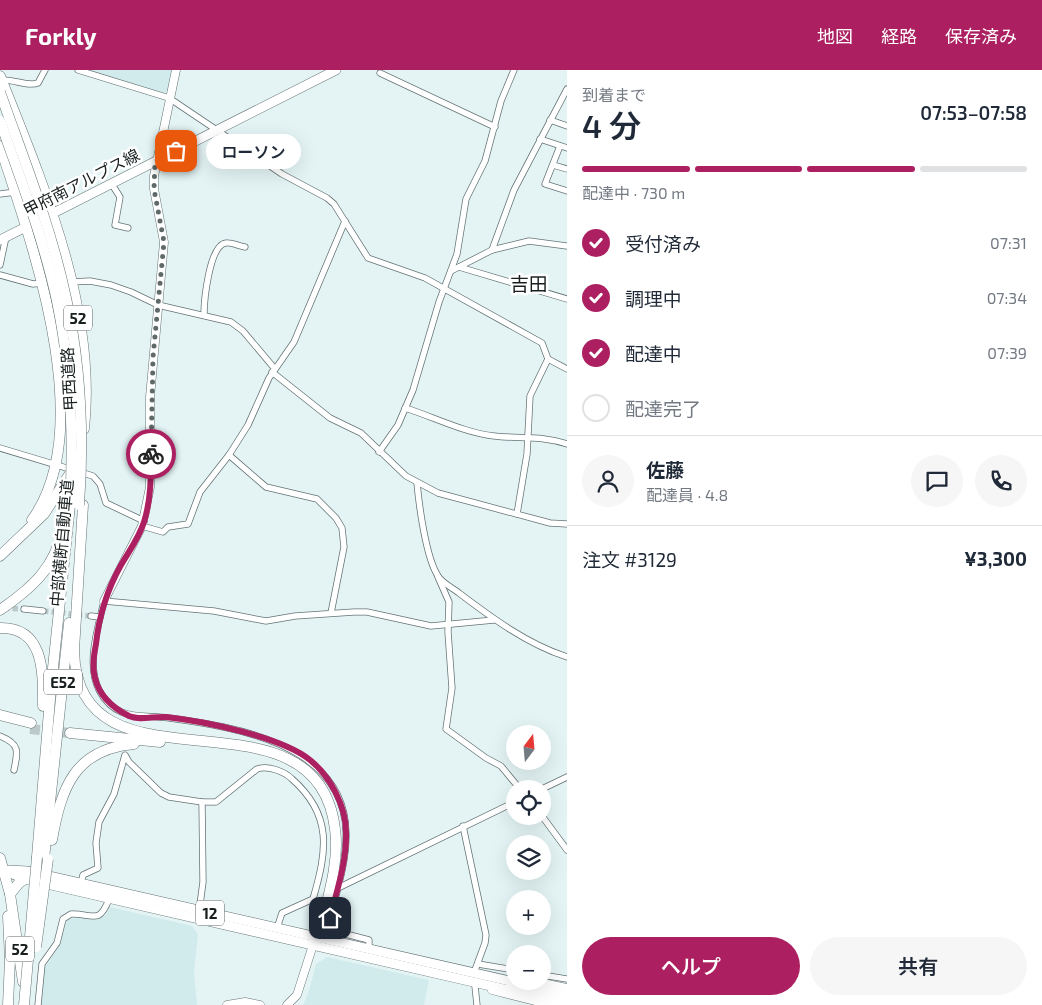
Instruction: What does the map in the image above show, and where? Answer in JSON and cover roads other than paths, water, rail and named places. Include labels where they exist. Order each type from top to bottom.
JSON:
[{"type":"highway","name":"甲西道路","points":[[0,556],[44,514],[72,470],[84,433],[87,396],[84,356],[71,282],[59,232],[1,78]]},
{"type":"highway","name":"中部横断自動車道","points":[[0,92],[44,215],[66,299],[78,378],[82,460],[51,688],[41,858],[25,1005]]},
{"type":"highway","name":"中部横断自動車道","points":[[0,121],[47,262],[57,300],[68,376],[75,505]]},
{"type":"highway","name":"甲西道路","points":[[0,146],[27,227],[42,283],[58,378],[60,433],[56,465],[43,502],[26,529],[9,548]]},
{"type":"highway","points":[[0,610],[32,586],[48,568],[75,505]]},
{"type":"highway","points":[[75,505],[74,666],[79,688],[90,706],[107,719],[155,739]]},
{"type":"highway","points":[[0,628],[15,629],[29,638],[38,652],[42,668],[41,858]]},
{"type":"highway","points":[[0,715],[31,726],[0,723]]},
{"type":"highway","points":[[71,730],[236,750],[270,757],[293,767],[311,785],[327,814],[331,846],[314,939]]},
{"type":"highway","points":[[41,858],[61,799],[78,767],[94,754],[103,750],[155,739]]},
{"type":"highway","name":"52","points":[[0,858],[10,940],[8,1005]]},
{"type":"highway","name":"中部横断自動車道","points":[[25,1005],[33,906],[41,858]]},
{"type":"highway","name":"52","points":[[2,869],[10,894],[20,953],[25,1005]]},
{"type":"highway","points":[[10,894],[25,879]]},
{"type":"highway","name":"12","points":[[531,990],[567,1003]]},
{"type":"highway","name":"12","points":[[547,990],[567,994]]},
{"type":"main road","name":"甲府南アルプス線","points":[[3,239],[52,212],[336,70]]},
{"type":"main road","name":"12","points":[[2,869],[27,871],[81,883],[199,915],[369,949],[506,982]]},
{"type":"main road","name":"12","points":[[2,869],[25,879],[109,899],[278,928],[393,964],[506,982]]},
{"type":"street","points":[[1,78],[13,79],[34,85],[38,83],[45,70]]},
{"type":"street","points":[[78,70],[169,98],[282,174],[327,198],[345,221],[368,258],[426,278],[445,288],[542,343],[548,359],[567,368]]},
{"type":"street","points":[[176,70],[155,161],[154,189],[164,242],[150,397],[150,487],[143,524],[104,601],[95,646],[94,676],[100,691],[109,702],[130,716],[166,717],[231,728],[294,750],[309,759],[327,778],[345,820],[346,833],[338,888],[330,918],[342,933],[368,940],[369,949]]},
{"type":"street","points":[[379,452],[390,438],[419,373],[457,254],[466,199],[485,161],[501,101],[514,70]]},
{"type":"street","points":[[380,73],[494,126]]},
{"type":"street","points":[[492,250],[514,190],[567,89]]},
{"type":"street","points":[[550,120],[567,126]]},
{"type":"street","points":[[540,139],[567,148]]},
{"type":"street","points":[[560,146],[545,184],[567,191]]},
{"type":"street","points":[[553,164],[567,169]]},
{"type":"street","points":[[111,183],[120,197],[115,225],[128,228]]},
{"type":"street","points":[[0,194],[16,192]]},
{"type":"street","points":[[0,448],[88,474],[97,480],[103,498],[110,506],[143,524],[163,532],[168,527],[188,524],[200,492],[229,456],[248,425],[274,371],[301,330],[345,221]]},
{"type":"street","points":[[0,265],[3,239]]},
{"type":"street","points":[[451,270],[492,250],[529,241],[567,246]]},
{"type":"street","points":[[204,315],[207,280],[216,254],[222,245],[226,243],[245,247]]},
{"type":"street","points":[[459,267],[567,299]]},
{"type":"street","points":[[0,275],[33,284],[42,283]]},
{"type":"street","points":[[71,282],[90,282],[111,286],[131,292],[158,305],[231,322],[238,326],[274,371],[330,418],[361,433],[379,452],[417,483],[438,493],[550,523],[567,524]]},
{"type":"street","points":[[517,514],[525,467],[530,396],[548,359]]},
{"type":"street","points":[[405,408],[481,433],[495,436],[528,436],[567,444]]},
{"type":"street","points":[[229,456],[266,487],[317,499],[336,518],[342,528],[344,547],[331,613]]},
{"type":"street","points":[[417,483],[419,508],[433,564],[449,602],[448,626],[452,701],[446,728],[486,758],[501,766],[513,780]]},
{"type":"street","points":[[438,577],[494,620],[532,642],[567,657]]},
{"type":"street","points":[[104,601],[214,611],[266,621],[331,613],[367,612],[412,624],[448,626],[494,620]]},
{"type":"street","points":[[24,609],[43,611]]},
{"type":"street","points":[[91,616],[100,617]]},
{"type":"street","points":[[128,723],[130,716]]},
{"type":"street","points":[[0,736],[14,742],[17,748],[14,770]]},
{"type":"street","points":[[81,883],[83,875],[98,868],[96,843],[99,822],[114,794],[125,754],[129,762],[161,792],[169,797],[202,802],[216,802],[256,769],[263,767],[287,774],[309,796],[315,805],[322,825],[324,839],[321,866],[313,899],[282,913],[278,928]]},
{"type":"street","points":[[551,785],[567,777]]},
{"type":"street","points":[[199,915],[203,882],[202,802]]},
{"type":"street","points":[[338,888],[506,806]]},
{"type":"street","points":[[549,825],[567,850]]},
{"type":"street","points":[[464,826],[486,935],[486,942],[477,967]]},
{"type":"street","points":[[38,1005],[42,964],[57,944],[63,919],[70,914],[99,916],[103,914],[109,899]]},
{"type":"street","points":[[287,1005],[297,995],[314,939]]},
{"type":"street","points":[[416,960],[506,969]]},
{"type":"street","points":[[393,964],[551,1005]]},
{"type":"street","points":[[477,967],[506,981]]},
{"type":"street","points":[[551,976],[567,979]]},
{"type":"street","points":[[551,985],[567,988]]},
{"type":"street","points":[[475,986],[478,1005]]},
{"type":"street","points":[[226,1005],[238,1002],[260,1005]]},
{"type":"tunnel","points":[[4,608],[24,609]]},
{"type":"tunnel","points":[[43,611],[91,616]]},
{"type":"tunnel","points":[[30,729],[70,733]]},
{"type":"place","name":"ローソン","points":[[176,151]]},
{"type":"district","name":"吉田","points":[[529,283]]}]
